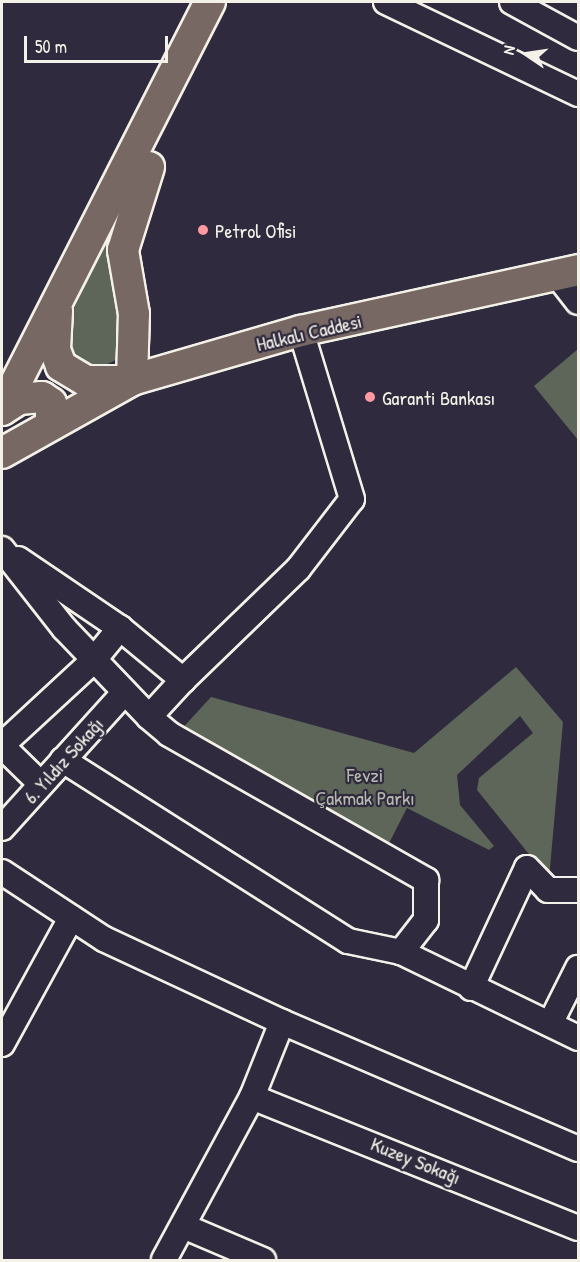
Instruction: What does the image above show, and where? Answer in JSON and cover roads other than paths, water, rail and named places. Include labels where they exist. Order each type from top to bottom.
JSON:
[{"type":"main road","points":[[2,410],[58,305],[210,2]]},
{"type":"main road","points":[[58,305],[55,351],[61,366],[86,381],[132,380],[134,314],[123,250],[135,200],[231,2]]},
{"type":"main road","name":"Halkalı Caddesi","points":[[2,453],[132,380],[301,331],[568,273]]},
{"type":"main road","points":[[2,410],[19,399],[42,397],[51,403],[51,425]]},
{"type":"street","points":[[386,2],[579,94]]},
{"type":"street","points":[[512,2],[579,38]]},
{"type":"street","points":[[568,273],[579,302]]},
{"type":"street","points":[[149,717],[183,680],[298,569],[352,499],[301,331]]},
{"type":"street","points":[[2,548],[120,628],[183,680]]},
{"type":"street","points":[[2,548],[93,661],[169,734],[426,880],[426,920],[401,952]]},
{"type":"street","points":[[41,784],[2,745],[93,661],[120,628]]},
{"type":"street","name":"6. Yıldız Sokağı","points":[[2,828],[125,692]]},
{"type":"street","points":[[63,760],[323,928],[376,951],[401,952],[471,988],[579,1038]]},
{"type":"street","points":[[471,988],[526,868],[544,888],[568,891],[579,904]]},
{"type":"street","points":[[2,872],[104,939],[282,1022],[579,1149]]},
{"type":"street","points":[[2,1044],[71,918]]},
{"type":"street","points":[[550,1024],[579,968]]},
{"type":"street","points":[[164,1260],[252,1097],[282,1022]]},
{"type":"street","name":"Kuzey Sokağı","points":[[252,1097],[579,1228]]},
{"type":"street","points":[[183,1226],[263,1260]]},
{"type":"place","name":"Petrol Ofisi","points":[[203,230]]},
{"type":"place","name":"Garanti Bankası","points":[[370,397]]},
{"type":"park label","name":"Fevzi Çakmak Parkı","points":[[365,786]]}]
